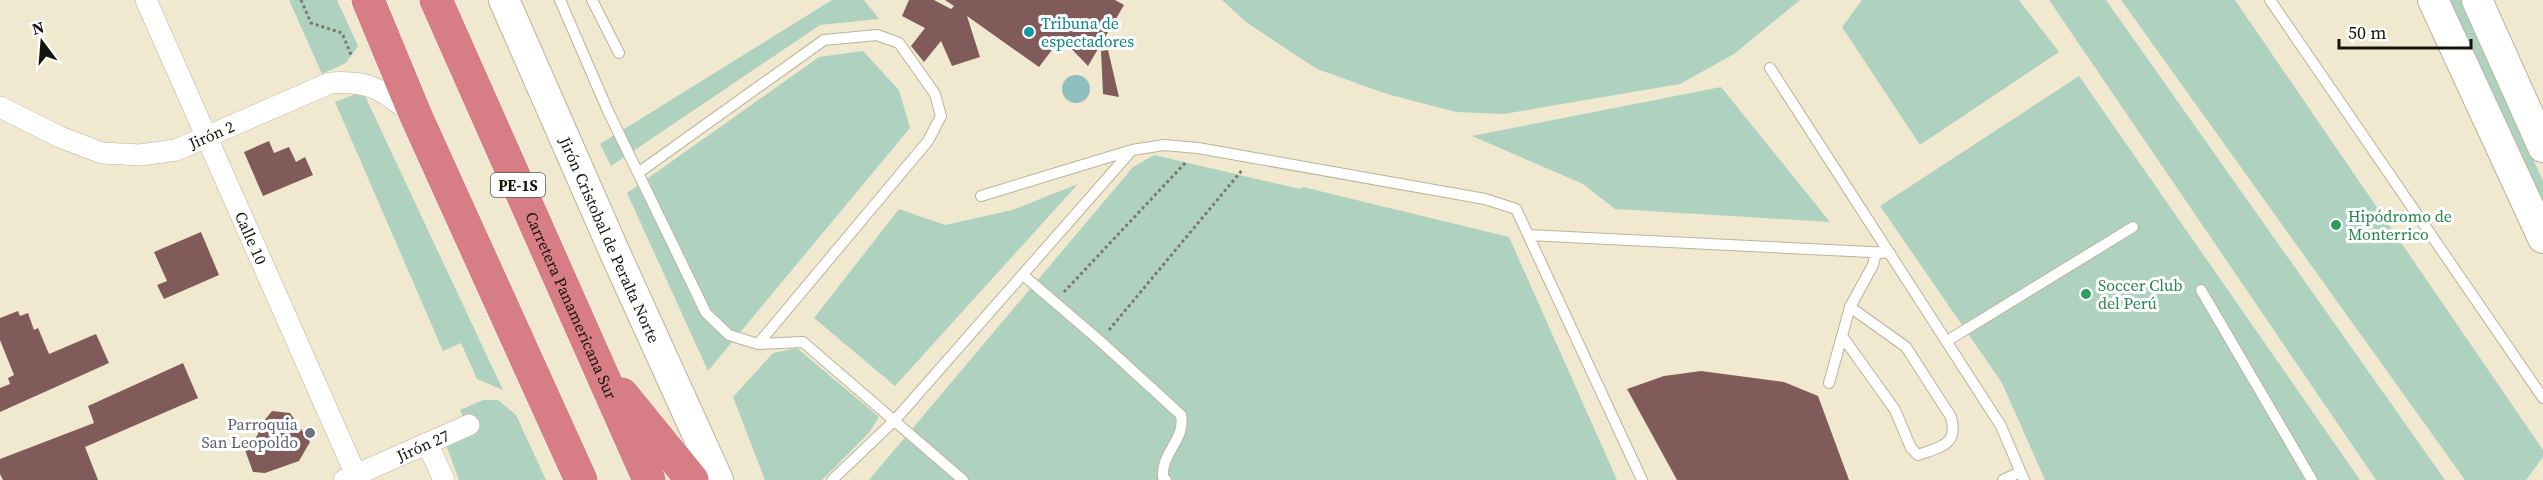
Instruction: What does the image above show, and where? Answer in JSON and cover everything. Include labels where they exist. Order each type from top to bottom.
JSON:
[{"type":"highway","points":[[368,0],[416,116],[581,480]]},
{"type":"highway","name":"Carretera Panamericana Sur","points":[[436,0],[649,480]]},
{"type":"highway","points":[[601,370],[632,404],[692,480]]},
{"type":"street","name":"Calle 10","points":[[146,0],[350,477]]},
{"type":"street","name":"Jirón Cristobal de Peralta Norte","points":[[504,0],[718,480]]},
{"type":"street","points":[[2433,0],[2543,238]]},
{"type":"street","points":[[2478,0],[2543,147]]},
{"type":"street","name":"Jirón 2","points":[[0,107],[102,153],[140,155],[176,150],[322,86],[350,81],[376,87],[416,116]]},
{"type":"street","name":"Jirón 27","points":[[350,477],[469,425]]},
{"type":"street","points":[[427,442],[444,480]]},
{"type":"lane","points":[[560,0],[638,173],[706,313],[729,335],[758,344],[802,342],[963,480]]},
{"type":"lane","points":[[592,0],[619,53]]},
{"type":"lane","points":[[2270,0],[2543,398]]},
{"type":"lane","points":[[638,173],[824,40],[877,35],[899,43],[935,94],[941,116],[928,141],[758,344]]},
{"type":"lane","points":[[1770,68],[2001,426],[2022,476],[2002,480]]},
{"type":"lane","points":[[981,196],[1132,150],[1164,144],[1485,199],[1516,209],[1642,480]]},
{"type":"lane","points":[[832,480],[895,420],[1132,150]]},
{"type":"lane","points":[[1947,341],[2133,227]]},
{"type":"lane","points":[[1528,235],[1890,253]]},
{"type":"lane","points":[[1829,383],[1850,308],[1873,265],[1876,253]]},
{"type":"lane","points":[[1023,275],[1181,415],[1183,427],[1162,465],[1163,477],[1166,480]]},
{"type":"lane","points":[[2201,290],[2312,480]]},
{"type":"lane","points":[[1842,336],[1895,410],[1911,448],[1918,455],[1943,447],[1952,438],[1954,429],[1951,417],[1906,347],[1850,308]]},
{"type":"path","points":[[301,0],[311,22],[342,33],[352,57]]},
{"type":"path","points":[[1055,302],[1198,148]]},
{"type":"path","points":[[1100,341],[1253,158]]},
{"type":"green space","points":[[289,0],[337,0],[358,46],[346,63],[322,74]]},
{"type":"green space","points":[[832,0],[864,0],[879,19],[820,25],[611,166],[600,144]]},
{"type":"green space","points":[[1222,0],[1800,0],[1734,54],[1680,84],[1504,114],[1456,112],[1387,94],[1317,69],[1246,22]]},
{"type":"green space","points":[[1862,0],[2019,0],[2059,52],[1920,145],[1842,27]]},
{"type":"green space","points":[[2049,0],[2106,0],[2445,480],[2376,480]]},
{"type":"green space","name":"Hipódromo de Monterrico","points":[[2121,0],[2235,0],[2543,450],[2543,457],[2526,480],[2465,480]]},
{"type":"green space","points":[[2450,0],[2462,0],[2543,181],[2543,207]]},
{"type":"green space","points":[[863,51],[899,90],[910,128],[708,371],[627,193],[819,57]]},
{"type":"green space","name":"Soccer Club del Perú","points":[[2079,76],[2360,480],[2045,480],[2002,383],[1880,206]]},
{"type":"green space","points":[[1721,87],[1830,222],[1615,209],[1583,184],[1472,136]]},
{"type":"green space","points":[[358,93],[365,96],[503,390],[477,379],[461,343],[443,351],[335,102]]},
{"type":"green space","points":[[1154,155],[1300,189],[1303,187],[1509,237],[1617,480],[869,480],[1133,167]]},
{"type":"green space","points":[[1078,184],[895,386],[814,318],[899,209],[945,225],[1012,210]]},
{"type":"green space","points":[[797,348],[879,417],[869,433],[822,480],[765,480],[733,397],[773,353]]},
{"type":"green space","points":[[483,400],[498,400],[516,415],[546,480],[459,480],[445,442],[469,431],[460,410]]},
{"type":"water","points":[[1076,75],[1086,79],[1090,89],[1086,99],[1076,103],[1066,99],[1062,89],[1066,79]]},
{"type":"building","name":"Tribuna de espectadores","points":[[909,0],[934,0],[951,9],[954,6],[945,0],[1115,0],[1124,5],[1088,66],[1061,38],[1039,67],[967,16],[980,57],[952,66],[941,41],[924,62],[911,46],[925,28],[902,16]]},
{"type":"building","points":[[1108,50],[1119,97],[1103,94],[1101,51]]},
{"type":"building","points":[[269,141],[274,153],[289,147],[296,162],[305,157],[313,175],[263,196],[244,152]]},
{"type":"building","points":[[201,232],[219,275],[164,299],[157,285],[167,281],[154,252]]},
{"type":"building","points":[[18,311],[20,316],[28,313],[34,330],[38,328],[49,354],[96,334],[109,363],[0,412],[0,388],[10,384],[8,378],[14,375],[0,340],[0,318]]},
{"type":"building","points":[[183,363],[198,398],[85,447],[98,480],[3,480],[0,474],[0,459],[94,423],[88,406]]},
{"type":"building","points":[[1701,371],[1784,382],[1818,396],[1849,480],[1677,480],[1627,389],[1664,376]]},
{"type":"building","points":[[272,411],[290,413],[310,442],[299,461],[265,473],[253,472],[245,450],[251,446],[259,427]]},
{"type":"place","name":"Tribuna de espectadores","points":[[1029,32]]},
{"type":"place","name":"Hipódromo de Monterrico","points":[[2336,225]]},
{"type":"place","name":"Soccer Club del Perú","points":[[2086,294]]},
{"type":"place","name":"Parroquia San Leopoldo","points":[[310,433]]}]
